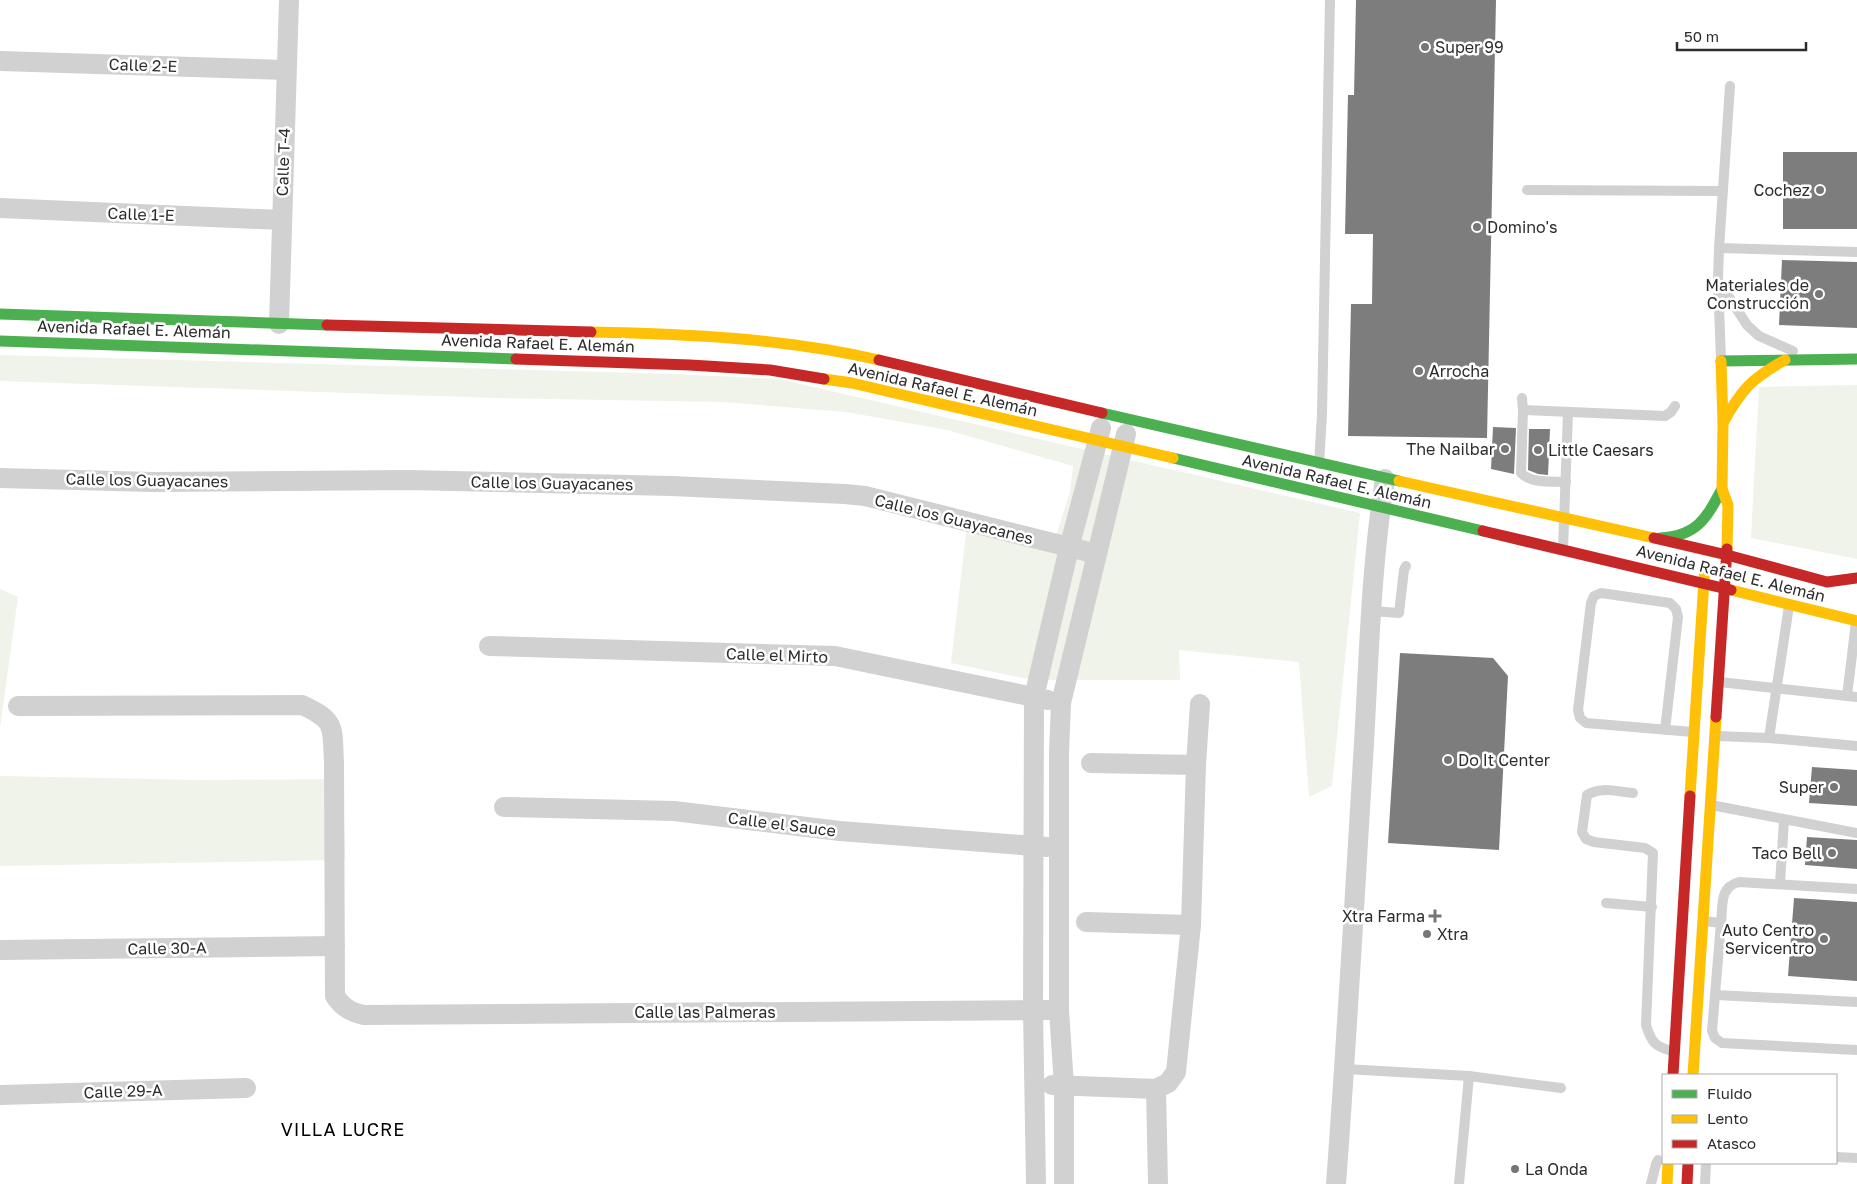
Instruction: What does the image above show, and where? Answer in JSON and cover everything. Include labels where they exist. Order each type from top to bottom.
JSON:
[{"type":"main road","name":"Avenida Rafael E. Alemán","points":[[0,314],[279,324],[692,334],[773,342],[860,356],[1384,479],[1656,538],[1708,542],[1727,555],[1827,582],[1857,578]]},
{"type":"main road","name":"Avenida Rafael E. Alemán","points":[[0,341],[680,364],[770,370],[852,383],[1856,620]]},
{"type":"main road","points":[[1693,1074],[1727,555],[1728,504],[1722,489],[1723,423],[1721,361],[1857,359]]},
{"type":"main road","points":[[1723,423],[1737,396],[1750,382],[1761,373],[1786,360]]},
{"type":"main road","points":[[1656,538],[1674,539],[1691,532],[1705,520],[1722,489]]},
{"type":"main road","points":[[1673,1074],[1703,583],[1714,504]]},
{"type":"main road","points":[[1666,1184],[1668,1164]]},
{"type":"main road","points":[[1687,1184],[1688,1164]]},
{"type":"street","name":"Calle T-4","points":[[279,324],[286,70],[290,0]]},
{"type":"street","name":"Calle 2-E","points":[[0,61],[286,70]]},
{"type":"street","name":"Calle 1-E","points":[[0,208],[282,220]]},
{"type":"street","points":[[1036,1184],[1036,1085],[1033,1010],[1034,697],[1069,548],[1104,413]]},
{"type":"street","points":[[1064,1184],[1064,1086],[1059,1010],[1061,703],[1129,420]]},
{"type":"street","name":"Calle los Guayacanes","points":[[0,478],[152,482],[408,480],[672,486],[846,494],[865,496],[1097,554]]},
{"type":"street","points":[[1336,1184],[1345,1069],[1372,611],[1384,479]]},
{"type":"street","name":"Calle el Mirto","points":[[490,646],[834,656],[1061,703]]},
{"type":"street","points":[[1036,1085],[1156,1089],[1168,1083],[1176,1072],[1192,925],[1196,765],[1200,704]]},
{"type":"street","points":[[18,706],[302,705],[327,719],[332,731],[334,762],[335,946]]},
{"type":"street","points":[[1091,763],[1196,765]]},
{"type":"street","name":"Calle el Sauce","points":[[504,806],[674,811],[840,831],[1059,848]]},
{"type":"street","points":[[1086,922],[1192,925]]},
{"type":"street","name":"Calle 30-A","points":[[0,950],[335,946]]},
{"type":"street","name":"Calle las Palmeras","points":[[335,946],[335,996],[342,1006],[351,1012],[364,1015],[1059,1010]]},
{"type":"street","name":"Calle 29-A","points":[[0,1095],[246,1088]]},
{"type":"street","points":[[1156,1089],[1158,1184]]},
{"type":"lane","points":[[1319,464],[1322,414],[1330,0]]},
{"type":"lane","points":[[1721,361],[1718,280],[1719,248],[1730,86]]},
{"type":"lane","points":[[1527,190],[1723,191]]},
{"type":"lane","points":[[1719,248],[1857,252]]},
{"type":"lane","points":[[1718,280],[1747,325],[1759,336],[1787,349],[1823,359]]},
{"type":"lane","points":[[1522,398],[1522,473],[1534,481],[1566,482]]},
{"type":"lane","points":[[1523,410],[1665,416],[1675,406]]},
{"type":"lane","points":[[1563,550],[1568,412]]},
{"type":"lane","points":[[1372,611],[1399,613],[1406,566]]},
{"type":"lane","points":[[1665,730],[1678,618],[1676,609],[1670,603],[1601,593],[1594,596],[1591,603],[1578,710],[1580,718],[1586,723],[1715,736],[1769,738],[1857,746]]},
{"type":"lane","points":[[1769,738],[1789,605]]},
{"type":"lane","points":[[1719,682],[1852,696],[1856,620]]},
{"type":"lane","points":[[1633,794],[1602,790],[1594,791],[1587,795],[1582,832],[1586,839],[1594,842],[1646,848],[1654,853],[1646,1025],[1651,1040],[1658,1047],[1674,1052]]},
{"type":"lane","points":[[1710,804],[1857,833]]},
{"type":"lane","points":[[1780,884],[1784,820]]},
{"type":"lane","points":[[1857,889],[1739,882],[1731,884],[1724,891],[1712,1031],[1722,1043],[1857,1050]]},
{"type":"lane","points":[[1606,903],[1652,907]]},
{"type":"lane","points":[[1683,920],[1721,923]]},
{"type":"lane","points":[[1716,995],[1857,1002]]},
{"type":"lane","points":[[1345,1069],[1469,1076],[1561,1088]]},
{"type":"lane","points":[[1459,1184],[1469,1076]]},
{"type":"lane","points":[[1651,1184],[1656,1164],[1662,1155]]},
{"type":"lane","points":[[1837,1157],[1857,1158]]},
{"type":"lane","points":[[1705,1184],[1706,1164]]},
{"type":"shaded area","points":[[0,355],[672,374],[779,379],[1360,513],[1332,786],[1309,797],[1299,662],[1179,650],[1180,680],[1033,680],[951,663],[968,517],[1056,536],[1070,492],[1073,466],[947,430],[846,412],[723,402],[495,398],[0,381]]},
{"type":"shaded area","points":[[1857,385],[1857,559],[1751,538],[1759,387]]},
{"type":"shaded area","points":[[0,589],[18,597],[0,728]]},
{"type":"shaded area","points":[[0,776],[201,780],[343,779],[345,860],[0,866]]},
{"type":"building","points":[[1356,0],[1496,0],[1487,438],[1348,436],[1351,304],[1372,304],[1373,234],[1345,234],[1348,95],[1354,95]]},
{"type":"building","name":"Cochez","points":[[1783,152],[1857,152],[1857,229],[1783,229]]},
{"type":"building","name":"Materiales de Construcción","points":[[1782,260],[1857,262],[1857,328],[1779,325]]},
{"type":"building","name":"The Nailbar","points":[[1493,427],[1516,428],[1514,474],[1491,469]]},
{"type":"building","name":"Little Caesars","points":[[1529,429],[1550,429],[1548,475],[1528,470]]},
{"type":"building","name":"Do It Center","points":[[1400,653],[1493,658],[1508,676],[1499,850],[1388,843]]},
{"type":"building","name":"Super","points":[[1812,767],[1857,770],[1857,806],[1809,803]]},
{"type":"building","name":"Taco Bell","points":[[1807,837],[1857,840],[1857,869],[1805,865]]},
{"type":"building","name":"Auto Centro Servicentro","points":[[1794,898],[1857,902],[1857,981],[1788,976]]},
{"type":"traffic: fast","points":[[0,314],[327,325]]},
{"type":"traffic: fast","points":[[0,341],[516,359]]},
{"type":"traffic: fast","points":[[1721,361],[1857,359]]},
{"type":"traffic: fast","points":[[1102,413],[1399,481]]},
{"type":"traffic: fast","points":[[1173,458],[1483,531]]},
{"type":"traffic: fast","points":[[1660,538],[1673,537],[1692,530],[1711,509],[1722,489]]},
{"type":"traffic: slow","points":[[591,332],[736,338],[808,347],[879,360]]},
{"type":"traffic: slow","points":[[1723,423],[1748,386],[1785,360]]},
{"type":"traffic: slow","points":[[1721,361],[1723,423],[1722,489],[1728,505],[1727,549]]},
{"type":"traffic: slow","points":[[824,379],[852,383],[1173,458]]},
{"type":"traffic: slow","points":[[1399,481],[1654,538]]},
{"type":"traffic: slow","points":[[1690,796],[1705,565]]},
{"type":"traffic: slow","points":[[1731,590],[1857,621]]},
{"type":"traffic: slow","points":[[1693,1074],[1716,717]]},
{"type":"traffic: slow","points":[[1667,1184],[1668,1164]]},
{"type":"traffic: jam","points":[[327,325],[591,332]]},
{"type":"traffic: jam","points":[[516,359],[690,365],[770,370],[824,379]]},
{"type":"traffic: jam","points":[[879,360],[1102,413]]},
{"type":"traffic: jam","points":[[1483,531],[1731,590]]},
{"type":"traffic: jam","points":[[1654,538],[1727,555],[1827,582],[1857,578]]},
{"type":"traffic: jam","points":[[1716,717],[1727,549]]},
{"type":"traffic: jam","points":[[1673,1074],[1690,796]]},
{"type":"traffic: jam","points":[[1687,1184],[1688,1164]]},
{"type":"place","name":"Super 99","points":[[1425,47]]},
{"type":"place","name":"Cochez","points":[[1820,190]]},
{"type":"place","name":"Domino's","points":[[1477,227]]},
{"type":"place","name":"Materiales de Construcción","points":[[1819,294]]},
{"type":"place","name":"Arrocha","points":[[1419,371]]},
{"type":"place","name":"The Nailbar","points":[[1505,449]]},
{"type":"place","name":"Little Caesars","points":[[1538,450]]},
{"type":"place","name":"Do It Center","points":[[1448,760]]},
{"type":"place","name":"Super","points":[[1834,787]]},
{"type":"place","name":"Taco Bell","points":[[1832,853]]},
{"type":"place","name":"Xtra Farma","points":[[1435,916]]},
{"type":"place","name":"Xtra","points":[[1427,934]]},
{"type":"place","name":"Auto Centro Servicentro","points":[[1824,939]]},
{"type":"place","name":"La Onda","points":[[1515,1169]]},
{"type":"district","name":"VILLA LUCRE","points":[[343,1130]]}]
